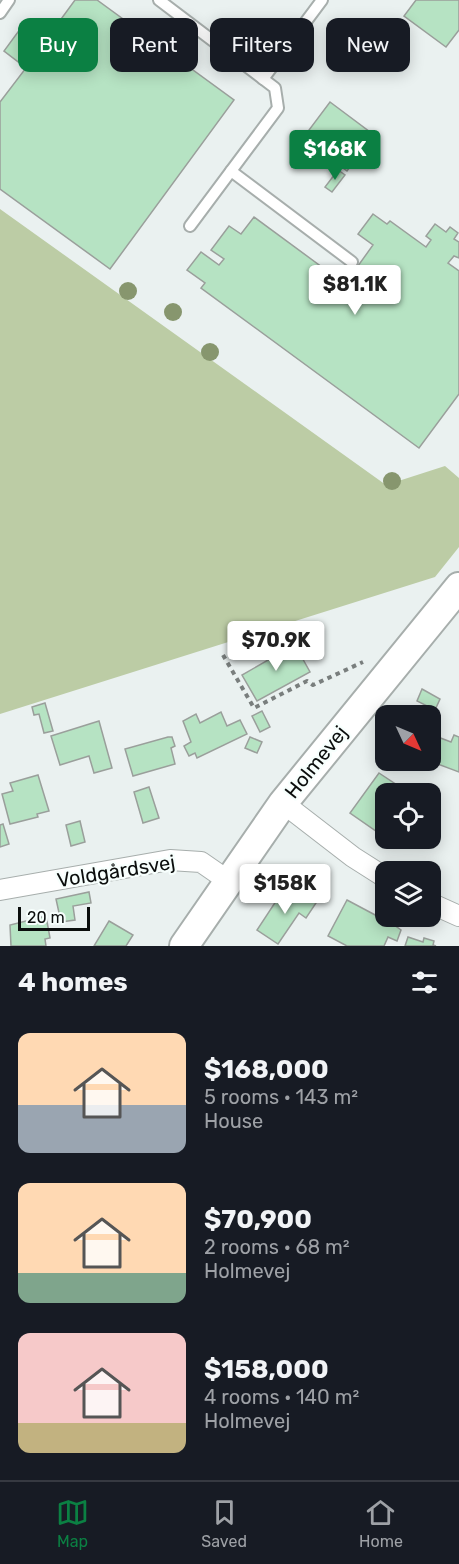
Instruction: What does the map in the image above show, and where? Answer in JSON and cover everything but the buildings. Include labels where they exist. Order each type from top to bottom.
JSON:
[{"type":"street","name":"Holmevej","points":[[184,946],[227,880],[283,803],[459,587]]},
{"type":"street","points":[[283,803],[353,857],[375,871]]},
{"type":"street","name":"Voldgårdsvej","points":[[0,891],[170,861],[201,862],[227,880]]},
{"type":"street","points":[[441,908],[459,916]]},
{"type":"lane","points":[[0,13],[9,0]]},
{"type":"lane","points":[[159,0],[274,88],[278,108],[190,226]]},
{"type":"lane","points":[[263,79],[322,0]]},
{"type":"lane","points":[[231,171],[352,262]]},
{"type":"path","points":[[223,655],[254,708],[307,681],[313,685],[365,661]]},
{"type":"green space","points":[[0,209],[386,485],[445,466],[459,478],[459,547],[435,577],[0,714]]}]
